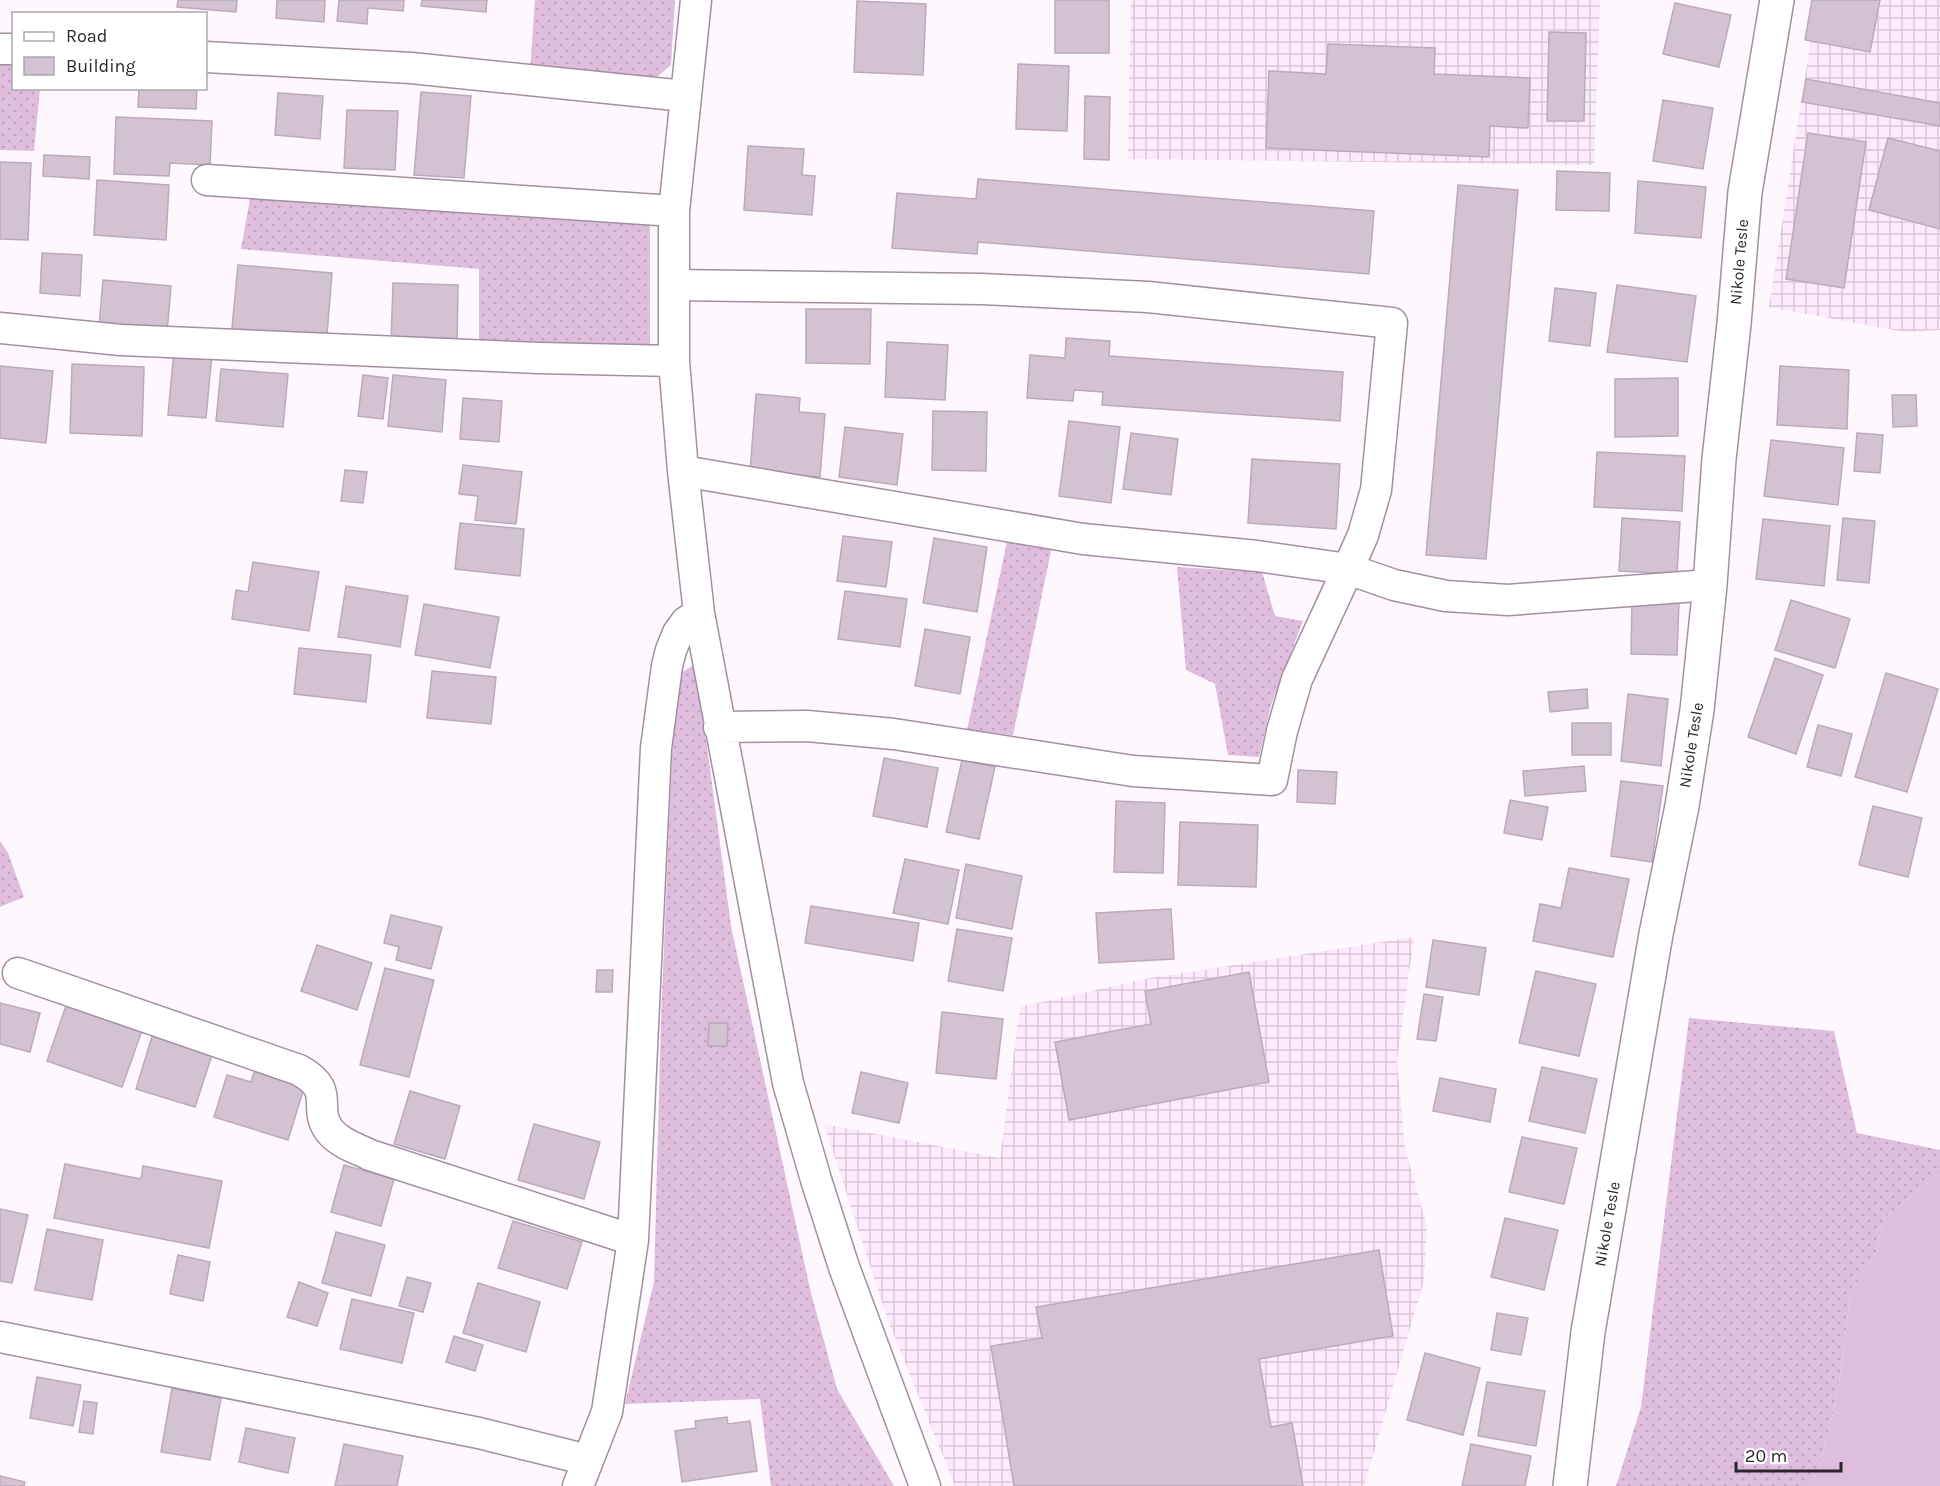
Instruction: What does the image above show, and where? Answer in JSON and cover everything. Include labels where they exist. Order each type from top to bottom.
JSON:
[{"type":"street","points":[[696,0],[674,211],[674,362],[683,471],[699,613],[788,1083],[844,1267],[925,1486]]},
{"type":"street","name":"Nikole Tesle","points":[[1570,1486],[1588,1332],[1697,710],[1745,192],[1777,0]]},
{"type":"street","points":[[207,57],[411,69],[685,96]]},
{"type":"street","points":[[207,180],[674,211]]},
{"type":"street","points":[[674,285],[982,289],[1148,297],[1392,323],[1376,490],[1363,535],[1297,679],[1282,731],[1272,780],[1133,771],[894,734],[807,726],[719,727]]},
{"type":"street","points":[[0,328],[133,340],[674,362]]},
{"type":"street","points":[[683,471],[1083,539],[1257,556],[1348,569],[1394,585],[1446,596],[1508,600],[1710,585]]},
{"type":"street","points":[[0,1337],[478,1433],[583,1473],[607,1412],[633,1240],[656,748],[667,666],[670,650],[686,622],[699,613]]},
{"type":"street","points":[[18,973],[299,1070],[311,1077],[322,1092],[323,1119],[330,1130],[338,1139],[370,1155],[633,1240]]},
{"type":"shaded area","points":[[535,0],[675,0],[671,65],[657,77],[530,71]]},
{"type":"shaded area","points":[[1131,0],[1600,0],[1594,165],[1128,159]]},
{"type":"shaded area","points":[[1817,0],[1940,0],[1940,330],[1905,332],[1769,307]]},
{"type":"shaded area","points":[[0,60],[12,60],[12,90],[40,90],[34,151],[0,150]]},
{"type":"shaded area","points":[[251,193],[650,225],[650,350],[479,345],[479,269],[241,249]]},
{"type":"shaded area","points":[[1008,537],[1052,546],[1013,735],[967,730]]},
{"type":"shaded area","points":[[1177,567],[1262,572],[1275,616],[1303,621],[1271,705],[1259,757],[1228,755],[1215,684],[1186,670]]},
{"type":"shaded area","points":[[696,664],[731,926],[810,1289],[837,1389],[894,1486],[771,1486],[760,1399],[625,1404],[654,1282],[661,1019],[674,707],[682,672]]},
{"type":"shaded area","points":[[0,841],[8,853],[24,897],[0,907]]},
{"type":"shaded area","points":[[1414,937],[1397,1061],[1405,1148],[1427,1226],[1424,1281],[1364,1486],[955,1486],[887,1318],[824,1124],[1000,1158],[1020,1007],[1145,979]]},
{"type":"shaded area","points":[[1689,1018],[1834,1031],[1857,1133],[1940,1150],[1940,1174],[1884,1218],[1875,1256],[1851,1291],[1837,1397],[1818,1472],[1808,1486],[1616,1486],[1641,1407]]},
{"type":"shaded area","points":[[1940,1174],[1940,1486],[1808,1486],[1818,1472],[1837,1397],[1851,1291],[1875,1256],[1884,1218]]},
{"type":"building","points":[[178,0],[237,0],[236,12],[177,7]]},
{"type":"building","points":[[277,0],[325,0],[324,22],[276,18]]},
{"type":"building","points":[[339,0],[404,0],[403,11],[368,8],[367,24],[337,21]]},
{"type":"building","points":[[422,0],[487,0],[486,12],[421,6]]},
{"type":"building","points":[[1055,0],[1109,0],[1109,53],[1055,53]]},
{"type":"building","points":[[1812,0],[1880,0],[1870,52],[1805,40]]},
{"type":"building","points":[[857,1],[926,4],[923,75],[854,72]]},
{"type":"building","points":[[1675,3],[1731,15],[1719,67],[1663,54]]},
{"type":"building","points":[[1549,32],[1586,33],[1584,121],[1547,121]]},
{"type":"building","points":[[1328,44],[1435,48],[1434,74],[1530,78],[1528,128],[1490,126],[1489,157],[1266,148],[1269,71],[1326,74]]},
{"type":"building","points":[[1018,64],[1069,66],[1067,131],[1016,129]]},
{"type":"building","points":[[1806,79],[1940,103],[1940,126],[1802,102]]},
{"type":"building","points":[[139,90],[197,90],[196,109],[138,107]]},
{"type":"building","points":[[421,92],[471,96],[464,178],[414,175]]},
{"type":"building","points":[[278,93],[323,96],[320,139],[275,135]]},
{"type":"building","points":[[1085,96],[1110,97],[1109,160],[1084,159]]},
{"type":"building","points":[[1663,100],[1713,108],[1703,169],[1653,161]]},
{"type":"building","points":[[347,110],[398,111],[395,170],[344,168]]},
{"type":"building","points":[[116,117],[212,121],[210,165],[170,163],[169,176],[114,174]]},
{"type":"building","points":[[1808,133],[1866,142],[1844,288],[1786,279]]},
{"type":"building","points":[[1888,138],[1940,151],[1940,229],[1869,210]]},
{"type":"building","points":[[748,146],[804,149],[802,175],[815,176],[812,215],[744,210]]},
{"type":"building","points":[[44,155],[90,157],[89,179],[43,176]]},
{"type":"building","points":[[0,162],[31,163],[28,240],[0,239]]},
{"type":"building","points":[[1557,171],[1610,173],[1609,211],[1556,210]]},
{"type":"building","points":[[978,179],[1374,211],[1369,274],[978,242],[977,254],[892,248],[897,193],[976,199]]},
{"type":"building","points":[[97,180],[169,185],[166,240],[94,235]]},
{"type":"building","points":[[1638,181],[1706,187],[1701,238],[1635,233]]},
{"type":"building","points":[[1458,185],[1518,190],[1486,559],[1426,555]]},
{"type":"building","points":[[42,253],[82,255],[80,296],[40,293]]},
{"type":"building","points":[[238,265],[332,273],[326,347],[231,338]]},
{"type":"building","points":[[103,280],[171,286],[167,333],[99,327]]},
{"type":"building","points":[[393,283],[458,285],[457,346],[391,344]]},
{"type":"building","points":[[1617,285],[1696,296],[1687,362],[1607,352]]},
{"type":"building","points":[[1555,288],[1596,293],[1590,346],[1549,341]]},
{"type":"building","points":[[806,309],[871,309],[870,364],[806,363]]},
{"type":"building","points":[[1066,338],[1110,341],[1109,356],[1343,372],[1340,421],[1102,405],[1103,392],[1074,390],[1073,401],[1027,398],[1030,355],[1065,358]]},
{"type":"building","points":[[887,342],[948,345],[945,400],[885,397]]},
{"type":"building","points":[[174,350],[212,354],[206,418],[168,415]]},
{"type":"building","points":[[72,364],[144,367],[142,436],[70,433]]},
{"type":"building","points":[[0,366],[53,371],[46,443],[0,438]]},
{"type":"building","points":[[1780,366],[1849,370],[1847,429],[1777,425]]},
{"type":"building","points":[[221,369],[288,374],[283,427],[216,421]]},
{"type":"building","points":[[363,375],[388,378],[383,419],[358,416]]},
{"type":"building","points":[[393,375],[446,380],[442,432],[388,426]]},
{"type":"building","points":[[1678,378],[1678,436],[1615,437],[1615,379]]},
{"type":"building","points":[[756,394],[800,398],[799,412],[825,414],[820,477],[750,472]]},
{"type":"building","points":[[1892,395],[1916,395],[1917,426],[1893,427]]},
{"type":"building","points":[[463,398],[502,401],[499,442],[460,439]]},
{"type":"building","points":[[933,411],[987,412],[986,471],[932,470]]},
{"type":"building","points":[[1069,421],[1120,427],[1111,503],[1059,496]]},
{"type":"building","points":[[845,427],[903,434],[897,485],[839,477]]},
{"type":"building","points":[[1131,433],[1178,439],[1171,495],[1123,489]]},
{"type":"building","points":[[1857,433],[1883,435],[1880,473],[1854,471]]},
{"type":"building","points":[[1771,440],[1844,448],[1838,505],[1764,496]]},
{"type":"building","points":[[1597,452],[1685,456],[1682,511],[1594,507]]},
{"type":"building","points":[[1252,459],[1340,464],[1336,529],[1248,523]]},
{"type":"building","points":[[463,465],[522,472],[516,524],[475,520],[478,496],[459,494]]},
{"type":"building","points":[[345,470],[367,472],[363,503],[341,501]]},
{"type":"building","points":[[1622,518],[1680,522],[1677,574],[1619,571]]},
{"type":"building","points":[[1843,518],[1875,521],[1869,583],[1837,580]]},
{"type":"building","points":[[1763,519],[1830,526],[1824,586],[1756,579]]},
{"type":"building","points":[[460,523],[524,529],[520,576],[455,569]]},
{"type":"building","points":[[843,536],[892,542],[886,587],[837,581]]},
{"type":"building","points":[[934,538],[987,547],[977,612],[923,603]]},
{"type":"building","points":[[253,562],[319,572],[309,631],[232,619],[236,590],[248,592]]},
{"type":"building","points":[[346,586],[408,596],[400,647],[338,637]]},
{"type":"building","points":[[845,591],[907,599],[900,647],[838,639]]},
{"type":"building","points":[[1791,600],[1850,619],[1835,668],[1775,650]]},
{"type":"building","points":[[1632,601],[1679,602],[1677,655],[1631,654]]},
{"type":"building","points":[[424,604],[499,617],[490,668],[415,655]]},
{"type":"building","points":[[925,629],[970,637],[960,694],[915,686]]},
{"type":"building","points":[[299,648],[371,655],[366,702],[294,694]]},
{"type":"building","points":[[1775,658],[1823,675],[1796,754],[1748,737]]},
{"type":"building","points":[[432,671],[496,677],[491,724],[427,718]]},
{"type":"building","points":[[1886,673],[1938,689],[1907,792],[1855,777]]},
{"type":"building","points":[[1587,689],[1588,708],[1550,712],[1548,692]]},
{"type":"building","points":[[1628,694],[1668,699],[1661,766],[1621,761]]},
{"type":"building","points":[[1572,723],[1611,723],[1611,755],[1572,755]]},
{"type":"building","points":[[1818,725],[1852,734],[1841,776],[1807,767]]},
{"type":"building","points":[[884,758],[938,768],[927,827],[873,816]]},
{"type":"building","points":[[962,760],[995,767],[979,839],[946,832]]},
{"type":"building","points":[[1584,766],[1586,791],[1525,796],[1523,771]]},
{"type":"building","points":[[1298,770],[1337,772],[1335,804],[1297,802]]},
{"type":"building","points":[[1621,781],[1663,786],[1652,862],[1611,856]]},
{"type":"building","points":[[1510,800],[1548,807],[1542,840],[1504,833]]},
{"type":"building","points":[[1116,801],[1165,803],[1163,873],[1114,872]]},
{"type":"building","points":[[1873,806],[1922,818],[1908,877],[1859,865]]},
{"type":"building","points":[[1180,822],[1258,825],[1256,887],[1178,885]]},
{"type":"building","points":[[905,859],[959,870],[948,924],[893,913]]},
{"type":"building","points":[[966,864],[1022,876],[1012,929],[956,918]]},
{"type":"building","points":[[1569,868],[1629,879],[1613,957],[1533,941],[1540,904],[1561,908]]},
{"type":"building","points":[[811,906],[919,923],[913,961],[805,943]]},
{"type":"building","points":[[1171,909],[1174,959],[1099,963],[1096,913]]},
{"type":"building","points":[[391,915],[442,927],[431,969],[396,960],[399,947],[384,943]]},
{"type":"building","points":[[957,929],[1012,938],[1003,991],[948,981]]},
{"type":"building","points":[[1433,940],[1486,948],[1479,995],[1426,987]]},
{"type":"building","points":[[317,945],[372,963],[357,1010],[301,991]]},
{"type":"building","points":[[385,968],[434,980],[409,1077],[360,1065]]},
{"type":"building","points":[[597,970],[613,970],[612,992],[596,992]]},
{"type":"building","points":[[1536,971],[1596,984],[1579,1056],[1519,1043]]},
{"type":"building","points":[[1249,972],[1269,1082],[1069,1120],[1055,1042],[1151,1024],[1145,991]]},
{"type":"building","points":[[1424,994],[1443,997],[1436,1041],[1417,1039]]},
{"type":"building","points":[[69,997],[145,1022],[122,1087],[47,1061]]},
{"type":"building","points":[[0,1003],[40,1013],[30,1052],[0,1044]]},
{"type":"building","points":[[942,1012],[1003,1019],[996,1079],[936,1073]]},
{"type":"building","points":[[709,1023],[728,1023],[727,1046],[708,1046]]},
{"type":"building","points":[[154,1030],[214,1049],[195,1107],[136,1089]]},
{"type":"building","points":[[1542,1067],[1597,1079],[1585,1133],[1529,1121]]},
{"type":"building","points":[[255,1069],[305,1085],[288,1140],[214,1117],[227,1075],[251,1082]]},
{"type":"building","points":[[861,1072],[908,1083],[899,1123],[852,1113]]},
{"type":"building","points":[[1440,1078],[1496,1089],[1490,1122],[1433,1111]]},
{"type":"building","points":[[410,1091],[460,1106],[445,1159],[394,1144]]},
{"type":"building","points":[[534,1124],[600,1142],[584,1199],[518,1180]]},
{"type":"building","points":[[1522,1137],[1577,1148],[1564,1204],[1509,1192]]},
{"type":"building","points":[[65,1164],[141,1179],[143,1166],[222,1181],[209,1248],[54,1218]]},
{"type":"building","points":[[344,1165],[394,1179],[381,1226],[331,1212]]},
{"type":"building","points":[[0,1209],[28,1215],[12,1283],[0,1281]]},
{"type":"building","points":[[1505,1218],[1558,1230],[1544,1290],[1491,1277]]},
{"type":"building","points":[[513,1221],[582,1242],[567,1289],[498,1268]]},
{"type":"building","points":[[47,1229],[103,1240],[92,1300],[35,1290]]},
{"type":"building","points":[[336,1232],[385,1245],[371,1296],[322,1283]]},
{"type":"building","points":[[1379,1250],[1393,1336],[1259,1359],[1271,1427],[1292,1423],[1303,1486],[1014,1486],[991,1346],[1042,1338],[1036,1307]]},
{"type":"building","points":[[178,1255],[210,1262],[203,1301],[170,1294]]},
{"type":"building","points":[[407,1277],[431,1283],[423,1312],[399,1306]]},
{"type":"building","points":[[299,1282],[328,1293],[317,1326],[287,1317]]},
{"type":"building","points":[[478,1283],[540,1302],[526,1352],[463,1333]]},
{"type":"building","points":[[352,1299],[414,1313],[402,1363],[340,1349]]},
{"type":"building","points":[[1497,1313],[1528,1318],[1521,1355],[1491,1350]]},
{"type":"building","points":[[454,1336],[483,1345],[475,1371],[446,1362]]},
{"type":"building","points":[[1425,1353],[1480,1368],[1463,1435],[1407,1420]]},
{"type":"building","points":[[37,1377],[81,1385],[73,1426],[30,1418]]},
{"type":"building","points":[[1487,1382],[1545,1391],[1536,1446],[1478,1436]]},
{"type":"building","points":[[172,1388],[221,1398],[210,1460],[161,1452]]},
{"type":"building","points":[[84,1401],[97,1403],[93,1434],[79,1432]]},
{"type":"building","points":[[727,1417],[728,1424],[750,1421],[757,1471],[682,1482],[675,1431],[696,1428],[695,1421]]},
{"type":"building","points":[[246,1428],[295,1438],[288,1473],[239,1462]]},
{"type":"building","points":[[344,1444],[403,1456],[397,1486],[335,1486]]},
{"type":"building","points":[[1471,1444],[1531,1456],[1525,1486],[1462,1486]]},
{"type":"building","points":[[0,1476],[25,1482],[24,1486],[0,1486]]}]
